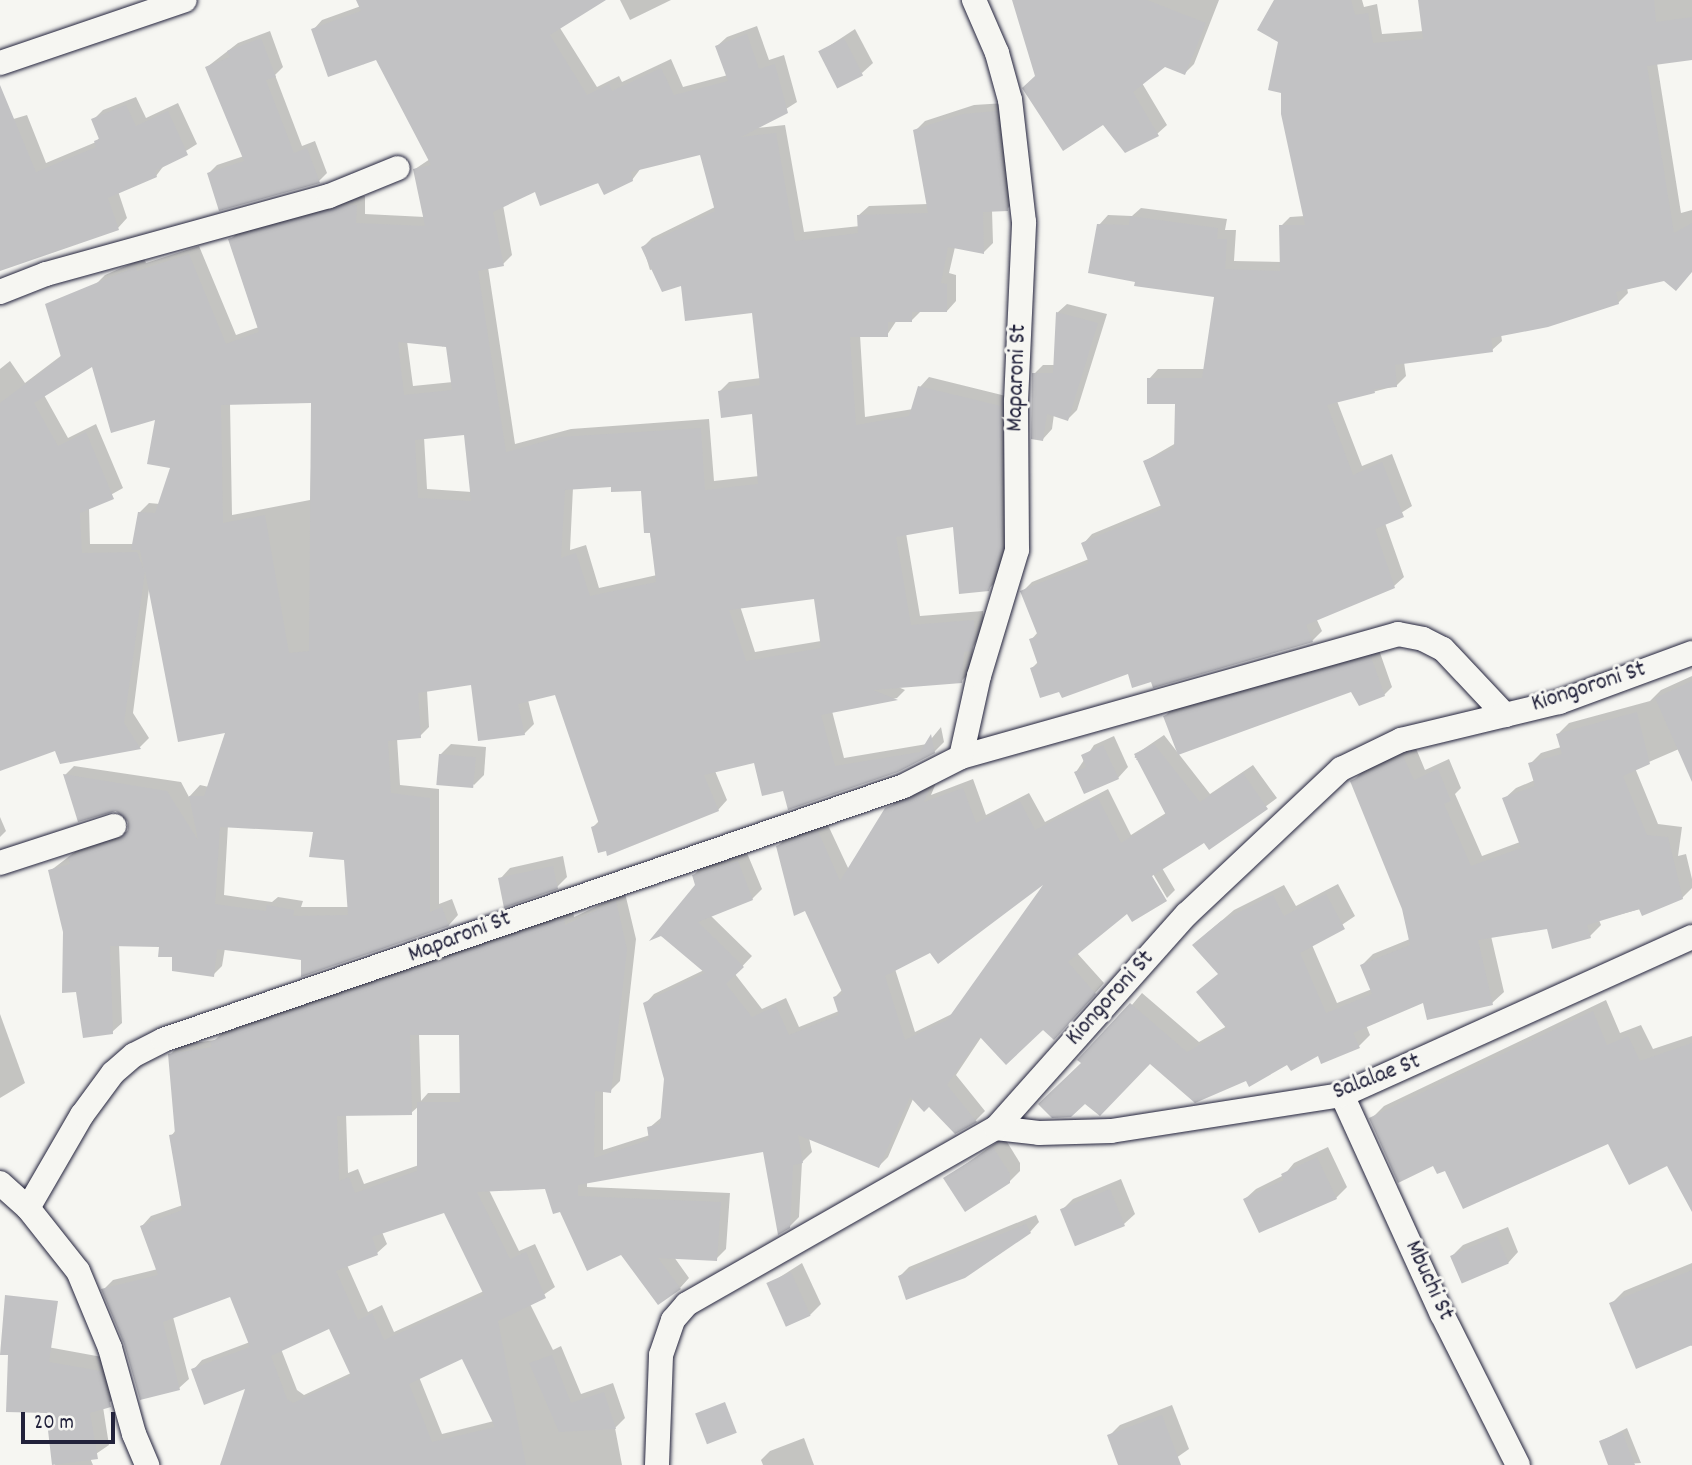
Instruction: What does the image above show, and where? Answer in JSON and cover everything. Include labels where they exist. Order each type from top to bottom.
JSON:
[{"type":"street","points":[[0,63],[185,0]]},
{"type":"street","name":"Maparoni St","points":[[961,757],[979,676],[1017,550],[1016,401],[1024,222],[1010,100],[997,53],[974,0]]},
{"type":"street","points":[[0,292],[46,274],[329,196],[398,168]]},
{"type":"street","name":"Maparoni St","points":[[28,1209],[82,1115],[113,1073],[134,1055],[163,1040],[904,786],[961,757],[1398,634],[1423,639],[1443,649],[1505,715]]},
{"type":"street","name":"Kiongoroni St","points":[[657,1465],[661,1354],[673,1320],[687,1304],[996,1128],[1186,914],[1341,769],[1401,740],[1559,702],[1692,653]]},
{"type":"street","points":[[0,863],[114,826]]},
{"type":"street","name":"Salalae St","points":[[996,1128],[1039,1133],[1111,1131],[1342,1095],[1692,937]]},
{"type":"street","name":"Mbuchi St","points":[[1342,1095],[1442,1314],[1518,1465]]},
{"type":"street","points":[[0,1183],[28,1209],[78,1271],[110,1348],[134,1434],[147,1465]]},
{"type":"building","points":[[356,0],[606,0],[550,35],[587,95],[609,84],[612,91],[661,68],[674,95],[728,81],[715,46],[747,34],[759,69],[775,64],[788,113],[741,137],[776,133],[795,241],[858,233],[857,215],[928,213],[913,130],[963,114],[996,111],[1008,211],[983,212],[984,254],[948,247],[941,283],[947,284],[947,312],[912,312],[912,322],[888,322],[888,337],[850,337],[856,425],[909,416],[918,386],[1001,406],[1002,548],[989,591],[959,594],[953,527],[896,537],[911,625],[974,620],[975,638],[971,651],[964,652],[962,683],[873,690],[898,700],[821,715],[835,766],[920,752],[931,734],[935,753],[898,772],[788,810],[783,791],[762,796],[754,763],[704,775],[719,811],[607,856],[606,851],[598,853],[591,827],[599,824],[555,695],[518,704],[525,735],[478,741],[471,685],[418,693],[421,738],[388,741],[391,793],[430,798],[430,912],[442,907],[449,926],[301,977],[301,960],[217,949],[214,977],[172,971],[172,957],[158,957],[159,947],[110,946],[113,1034],[83,1038],[76,992],[62,993],[63,932],[48,870],[70,864],[68,857],[119,840],[128,830],[128,822],[116,811],[78,822],[63,774],[167,791],[198,840],[189,796],[204,796],[225,733],[178,742],[145,571],[124,723],[141,749],[60,764],[55,751],[0,771],[0,403],[61,357],[45,304],[135,267],[137,271],[189,254],[226,344],[259,332],[228,239],[347,205],[357,205],[356,223],[425,226],[413,169],[431,165],[376,60],[328,77],[311,29],[361,11]],"holes":[[[700,155],[715,211],[641,247],[662,292],[681,286],[685,321],[752,313],[760,385],[718,391],[721,418],[752,414],[758,484],[705,490],[701,428],[560,437],[506,452],[478,271],[504,266],[493,212],[535,192],[540,206],[598,183],[604,195],[633,181],[631,172]],[[398,342],[446,347],[452,390],[404,395]],[[92,367],[111,433],[155,420],[147,464],[170,468],[155,513],[138,512],[131,550],[140,550],[144,570],[137,552],[82,553],[80,513],[114,499],[86,432],[58,446],[34,403]],[[311,403],[309,651],[289,653],[265,515],[223,523],[221,405]],[[464,435],[471,501],[418,498],[415,440]],[[611,487],[611,492],[641,491],[644,533],[650,533],[656,582],[590,596],[576,553],[561,558],[565,490]],[[814,599],[821,648],[746,661],[729,610]],[[220,827],[313,832],[309,857],[344,860],[348,915],[293,916],[294,910],[267,905],[266,911],[215,904]]]},
{"type":"building","points":[[1012,0],[1147,0],[1206,23],[1185,75],[1165,67],[1133,92],[1159,136],[1125,153],[1103,125],[1063,151],[1022,88],[1035,76]]},
{"type":"building","points":[[1274,0],[1351,0],[1355,15],[1368,13],[1373,43],[1423,39],[1418,0],[1654,0],[1656,22],[1692,17],[1692,60],[1647,66],[1674,233],[1692,223],[1692,272],[1676,291],[1664,281],[1616,292],[1619,304],[1548,327],[1491,338],[1493,352],[1395,365],[1397,387],[1374,389],[1375,393],[1327,405],[1353,475],[1382,462],[1404,517],[1375,529],[1395,588],[1306,625],[1313,642],[1153,688],[1151,682],[1132,688],[1128,674],[1062,698],[1059,692],[1040,698],[1030,668],[1038,665],[1029,639],[1038,636],[1020,591],[1089,563],[1081,543],[1162,509],[1143,461],[1174,448],[1175,404],[1147,404],[1147,378],[1202,378],[1214,297],[1134,286],[1135,282],[1088,273],[1097,224],[1129,225],[1130,216],[1218,228],[1217,239],[1227,239],[1225,269],[1280,271],[1279,225],[1305,225],[1281,114],[1281,93],[1268,90],[1278,42],[1257,30]]},
{"type":"building","points":[[261,38],[276,77],[266,80],[294,153],[307,148],[320,183],[219,211],[207,173],[244,161],[205,67],[230,57],[227,51]]},
{"type":"building","points":[[844,38],[863,75],[837,89],[818,51]]},
{"type":"building","points":[[0,85],[36,172],[96,147],[94,141],[99,139],[91,119],[126,105],[136,126],[168,111],[188,155],[155,171],[157,177],[108,198],[119,230],[0,271]]},
{"type":"building","points":[[1056,312],[1098,323],[1068,421],[1047,414],[1043,441],[1031,439],[1032,373],[1053,373]]},
{"type":"building","points":[[1371,657],[1385,696],[1359,706],[1351,692],[1178,755],[1163,716]]},
{"type":"building","points":[[1692,681],[1692,782],[1655,698]]},
{"type":"building","points":[[1637,712],[1650,764],[1623,776],[1647,835],[1668,837],[1683,899],[1642,916],[1639,909],[1587,925],[1591,938],[1552,949],[1547,929],[1478,940],[1493,1005],[1427,1020],[1423,1003],[1353,1033],[1360,1048],[1321,1064],[1318,1056],[1291,1071],[1287,1065],[1249,1087],[1246,1081],[1195,1103],[1150,1064],[1100,1116],[1085,1104],[1071,1117],[1052,1118],[1038,1104],[1081,1063],[1077,1060],[1130,1003],[1187,1052],[1227,1029],[1196,992],[1218,974],[1192,945],[1221,921],[1273,895],[1284,916],[1326,894],[1345,929],[1300,953],[1326,1013],[1372,994],[1360,965],[1410,945],[1402,909],[1350,781],[1403,756],[1414,780],[1438,769],[1451,801],[1444,804],[1471,866],[1521,848],[1502,798],[1535,786],[1528,763],[1562,754],[1556,734]]},
{"type":"building","points":[[1154,744],[1200,802],[1243,773],[1268,809],[1209,850],[1204,843],[1152,876],[1167,901],[1132,922],[1127,914],[1068,962],[1096,994],[1054,1040],[1043,1030],[1006,1065],[980,1037],[947,1085],[977,1122],[955,1134],[929,1107],[924,1112],[910,1097],[879,1168],[798,1135],[803,1163],[793,1165],[790,1228],[778,1235],[763,1152],[578,1185],[578,1196],[721,1202],[717,1261],[658,1258],[681,1289],[658,1305],[621,1255],[587,1271],[560,1212],[553,1214],[545,1189],[477,1192],[510,1259],[526,1252],[546,1298],[498,1321],[526,1465],[220,1465],[245,1389],[204,1405],[191,1369],[250,1347],[230,1297],[163,1322],[180,1390],[140,1400],[124,1344],[101,1289],[158,1275],[140,1226],[182,1210],[169,1135],[175,1134],[168,1054],[212,1047],[210,1042],[230,1033],[564,918],[565,925],[616,901],[627,949],[611,1093],[595,1091],[594,1158],[649,1140],[647,1127],[660,1124],[664,1079],[643,1003],[705,973],[661,936],[649,941],[695,885],[692,875],[738,861],[753,900],[698,922],[744,967],[726,984],[752,1017],[776,1006],[789,1035],[839,1015],[833,997],[843,994],[805,911],[794,916],[776,846],[818,831],[840,881],[885,808],[929,790],[924,802],[963,788],[976,823],[1020,801],[1035,830],[1098,798],[1121,843],[1166,815],[1134,754]],"holes":[[[1043,885],[947,1020],[905,1040],[885,976],[930,953],[938,964]],[[410,1035],[459,1035],[460,1102],[417,1102],[417,1171],[355,1193],[349,1177],[339,1181],[337,1116],[412,1115]],[[444,1213],[484,1295],[384,1340],[372,1313],[358,1320],[336,1271],[378,1255],[372,1237]],[[329,1329],[351,1376],[293,1403],[287,1399],[271,1356]],[[462,1359],[495,1427],[432,1442],[409,1384]]]},
{"type":"building","points":[[1103,745],[1119,779],[1084,794],[1074,772],[1086,767],[1081,755]]},
{"type":"building","points":[[439,754],[476,757],[473,788],[436,785]]},
{"type":"building","points":[[553,866],[558,889],[504,908],[498,878]]},
{"type":"building","points":[[1593,1011],[1607,1045],[1628,1036],[1640,1061],[1692,1043],[1692,1212],[1667,1166],[1629,1185],[1608,1144],[1463,1209],[1445,1171],[1437,1174],[1433,1166],[1398,1183],[1369,1118]]},
{"type":"building","points":[[993,1147],[1010,1174],[1010,1183],[965,1212],[943,1178]]},
{"type":"building","points":[[1317,1157],[1337,1199],[1259,1233],[1243,1199],[1284,1180],[1281,1174]]},
{"type":"building","points":[[1110,1189],[1125,1226],[1075,1246],[1060,1209]]},
{"type":"building","points":[[1026,1224],[1031,1233],[965,1278],[906,1300],[898,1276]]},
{"type":"building","points":[[1497,1236],[1509,1264],[1462,1284],[1450,1256]]},
{"type":"building","points":[[1692,1270],[1692,1345],[1636,1369],[1609,1303]]},
{"type":"building","points":[[791,1272],[811,1316],[786,1327],[766,1283]]},
{"type":"building","points":[[5,1295],[58,1301],[49,1362],[101,1371],[111,1407],[90,1413],[98,1459],[52,1465],[46,1413],[6,1412],[8,1355],[0,1355]]},
{"type":"building","points":[[552,1355],[571,1403],[604,1392],[616,1429],[559,1432],[529,1363]]},
{"type":"building","points":[[725,1402],[737,1433],[707,1444],[695,1413]]},
{"type":"building","points":[[1162,1415],[1181,1465],[1118,1465],[1107,1435]]},
{"type":"building","points":[[1622,1432],[1635,1465],[1608,1465],[1599,1441]]}]
